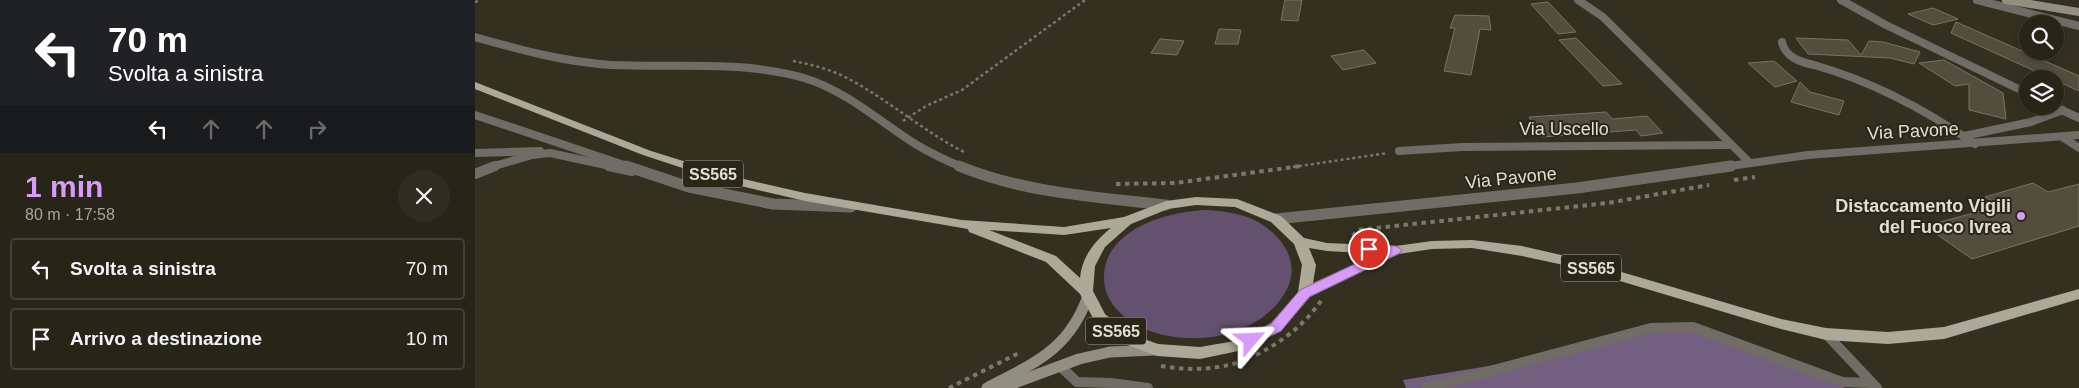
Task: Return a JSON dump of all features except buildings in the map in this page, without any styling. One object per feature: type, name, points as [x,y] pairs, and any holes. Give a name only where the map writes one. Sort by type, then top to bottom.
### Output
[{"type":"main road","points":[[2005,0],[2079,12]]},
{"type":"main road","name":"SS565","points":[[475,85],[647,152],[732,180],[856,208],[962,224],[1064,231],[1125,221],[1166,205],[1196,201],[1237,203],[1276,219],[1300,242],[1309,265],[1305,293]]},
{"type":"main road","name":"SS565","points":[[1087,293],[1088,266],[1100,244],[1125,221]]},
{"type":"main road","name":"SS565","points":[[962,224],[1051,259],[1087,293],[1100,318],[1125,338],[1157,350],[1200,353],[1238,346],[1277,327],[1305,293],[1396,250]]},
{"type":"main road","name":"SS565","points":[[1300,242],[1327,247],[1396,250],[1432,245],[1472,244],[1522,251],[1574,263],[1781,324],[1827,334],[1889,338],[1944,333],[2079,294]]},
{"type":"main road","points":[[987,388],[1035,362],[1062,340],[1079,320],[1087,293]]},
{"type":"main road","points":[[1001,388],[1060,366],[1110,352],[1157,350]]},
{"type":"street","points":[[1578,0],[1603,17],[1749,162]]},
{"type":"street","points":[[1841,0],[1886,25],[2019,89]]},
{"type":"street","points":[[1977,0],[2079,26]]},
{"type":"street","points":[[475,37],[557,59],[586,63],[770,70],[805,78],[834,89],[934,154],[988,177],[1064,194],[1166,205]]},
{"type":"street","points":[[1782,42],[1786,52],[1792,57],[1806,64],[1840,73],[1883,91],[1937,119],[1975,144]]},
{"type":"street","points":[[2064,110],[2079,118]]},
{"type":"street","points":[[475,115],[689,187],[773,204],[856,208]]},
{"type":"street","points":[[1964,136],[2031,122],[2045,115]]},
{"type":"street","name":"Via Pavone","points":[[1276,219],[1577,188],[1655,178],[1749,162],[1890,148],[1975,144],[2079,135]]},
{"type":"street","points":[[2062,137],[2079,148]]},
{"type":"street","name":"Via Uscello","points":[[1399,151],[1463,147],[1731,145]]},
{"type":"lane","points":[[475,153],[534,150],[648,173]]},
{"type":"lane","points":[[475,174],[524,158],[550,153]]},
{"type":"lane","points":[[1426,388],[1651,328],[1693,327],[1842,382],[1874,385]]},
{"type":"lane","points":[[1827,334],[1874,385]]},
{"type":"lane","points":[[1060,366],[1077,382],[1111,383],[1148,388]]},
{"type":"path","points":[[475,2],[480,0]]},
{"type":"path","points":[[891,127],[926,106],[962,90],[1085,0]]},
{"type":"path","points":[[909,117],[923,130],[965,152]]},
{"type":"path","points":[[1113,184],[1175,183],[1213,179],[1399,151]]},
{"type":"shaded area","points":[[1207,210],[1241,215],[1252,219],[1262,224],[1279,239],[1290,258],[1292,269],[1291,280],[1286,291],[1274,308],[1258,320],[1239,330],[1219,336],[1176,337],[1156,333],[1130,321],[1114,306],[1105,286],[1104,278],[1107,261],[1114,247],[1126,235],[1157,219],[1175,214]]},
{"type":"shaded area","points":[[1694,330],[1845,388],[1406,388],[1403,380],[1489,366],[1650,333]]},
{"type":"place","name":"Distaccamento Vigili del Fuoco Ivrea","points":[[2021,216]]},
{"type":"route","points":[[1251,340],[1277,327],[1305,293],[1396,250],[1369,249]]}]
